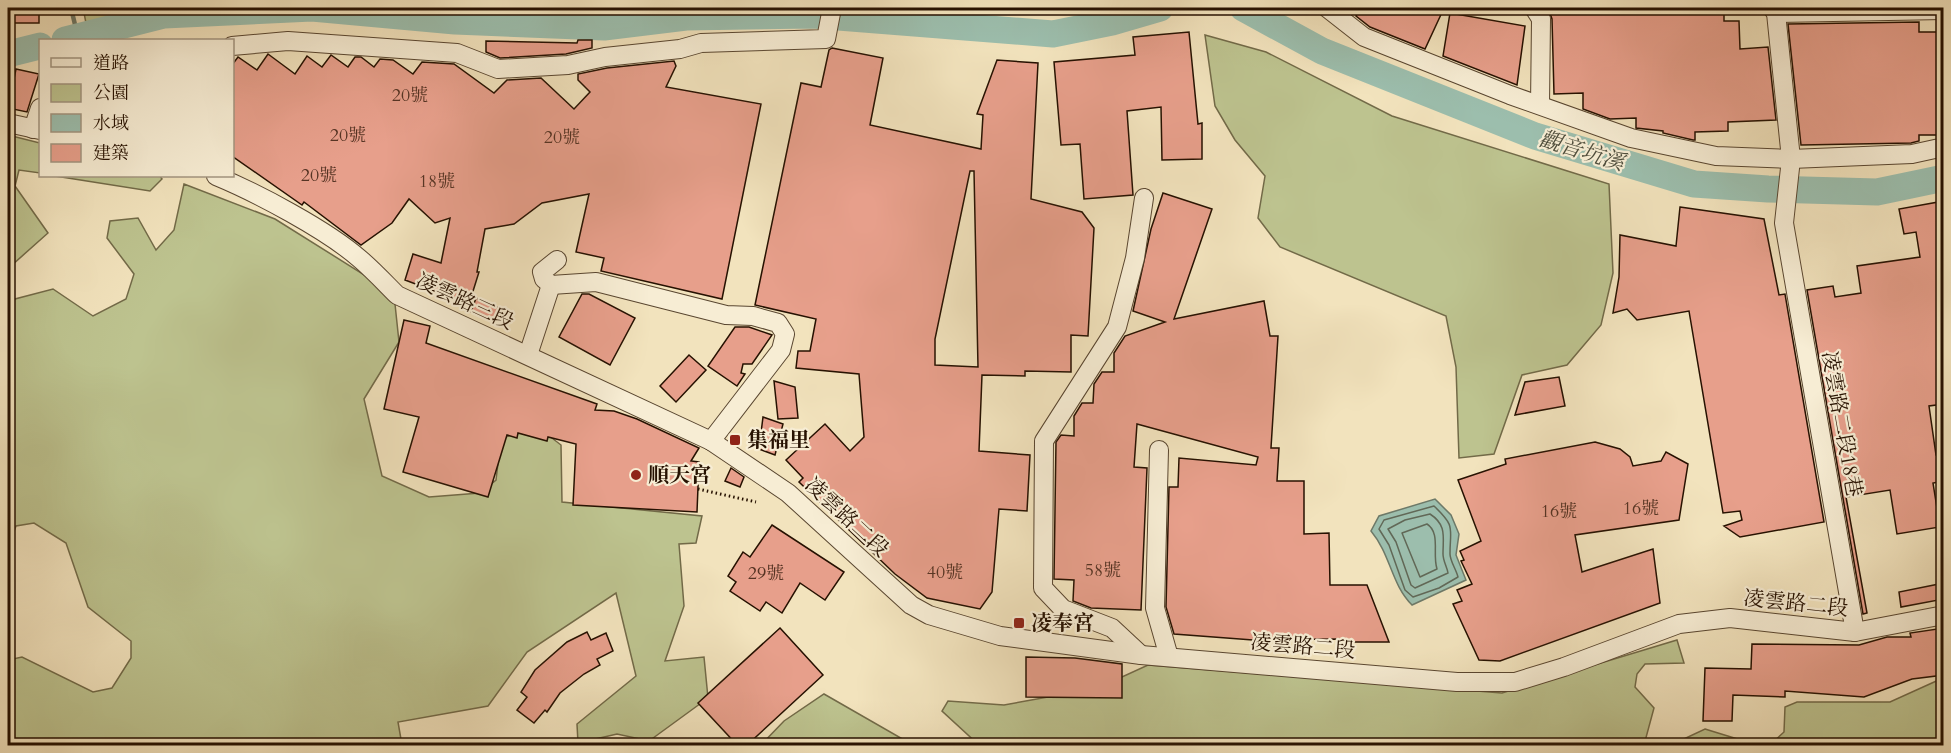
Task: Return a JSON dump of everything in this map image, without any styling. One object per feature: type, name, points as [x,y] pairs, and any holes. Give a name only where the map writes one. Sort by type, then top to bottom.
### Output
[{"type":"street","points":[[234,46],[288,41],[457,53],[498,69],[568,65],[605,57],[680,49],[701,43],[826,39],[832,8]]},
{"type":"street","points":[[1327,8],[1364,37],[1631,138],[1705,154],[1791,159],[1912,154],[1944,147]]},
{"type":"street","points":[[1534,8],[1541,19],[1540,105]]},
{"type":"street","points":[[1791,159],[1774,10],[1944,10]]},
{"type":"street","points":[[8,123],[37,130]]},
{"type":"street","name":"凌雲路二段18巷","points":[[1791,159],[1784,223],[1855,632]]},
{"type":"street","name":"凌雲路三段","points":[[218,177],[278,206],[328,237],[359,258],[397,295],[711,441]]},
{"type":"street","points":[[1141,655],[1112,628],[1063,609],[1043,588],[1044,441],[1117,327],[1135,258],[1144,198]]},
{"type":"street","points":[[558,260],[542,272],[544,279],[551,285],[596,282],[726,315],[753,316],[778,323],[783,328],[785,334],[781,350],[711,441]]},
{"type":"street","points":[[528,355],[551,285]]},
{"type":"street","name":"凌雲路二段","points":[[711,441],[788,493],[911,605],[929,615],[1000,636],[1141,655],[1456,682],[1515,682],[1564,667],[1679,624],[1730,618],[1855,632],[1944,615]]},
{"type":"street","points":[[1159,450],[1155,608],[1169,657]]},
{"type":"path","points":[[698,489],[756,502]]},
{"type":"green space","points":[[83,8],[158,8],[86,23]]},
{"type":"green space","points":[[1205,35],[1266,52],[1392,116],[1609,184],[1613,273],[1601,325],[1567,365],[1522,375],[1494,454],[1459,458],[1456,367],[1446,316],[1280,247],[1258,218],[1265,176],[1235,140],[1215,106]]},
{"type":"green space","points":[[8,135],[39,143],[39,173],[19,170],[15,186],[48,233],[12,265],[8,263]]},
{"type":"green space","points":[[61,177],[161,177],[162,179],[150,191]]},
{"type":"green space","points":[[184,184],[275,219],[374,281],[395,304],[399,342],[364,399],[382,476],[429,497],[480,493],[496,480],[501,438],[539,428],[561,445],[562,502],[702,516],[696,543],[679,544],[684,606],[665,661],[704,657],[708,698],[649,741],[617,734],[578,743],[577,724],[636,676],[616,593],[527,652],[488,706],[398,722],[402,745],[8,745],[8,660],[22,657],[93,692],[112,688],[131,658],[131,641],[88,607],[66,543],[34,523],[16,526],[8,548],[8,309],[15,299],[53,289],[93,316],[126,299],[134,274],[107,238],[110,221],[138,218],[156,250],[174,230]]},
{"type":"green space","points":[[1677,640],[1684,663],[1645,664],[1637,674],[1635,687],[1654,708],[1644,745],[980,746],[942,711],[948,701],[1004,705],[1098,688],[1148,665],[1502,693]]},
{"type":"green space","points":[[1943,678],[1943,745],[1770,745],[1784,732],[1785,707],[1797,702],[1890,702]]},
{"type":"green space","points":[[824,694],[913,745],[761,745],[784,721]]},
{"type":"green space","points":[[1705,729],[1757,745],[1671,745]]},
{"type":"water","points":[[1435,499],[1451,515],[1459,534],[1456,555],[1466,580],[1412,605],[1400,588],[1378,540],[1371,531],[1379,516]]},
{"type":"building","points":[[8,8],[39,8],[39,23],[8,23]]},
{"type":"building","points":[[1359,8],[1444,8],[1425,49],[1370,27],[1356,16]]},
{"type":"building","points":[[1548,8],[1724,8],[1724,21],[1739,21],[1740,49],[1768,47],[1776,120],[1728,122],[1728,131],[1695,132],[1695,140],[1693,140],[1663,133],[1663,131],[1636,128],[1636,118],[1610,119],[1583,109],[1583,93],[1554,94],[1552,19]]},
{"type":"building","points":[[1450,13],[1525,26],[1517,85],[1443,56]]},
{"type":"building","points":[[1919,22],[1919,32],[1944,32],[1944,135],[1919,135],[1919,141],[1911,143],[1801,145],[1788,24]]},
{"type":"building","points":[[1189,32],[1198,124],[1202,123],[1202,159],[1162,160],[1161,107],[1127,111],[1133,195],[1084,199],[1080,144],[1061,145],[1054,62],[1135,55],[1133,37]]},
{"type":"building","points":[[578,40],[592,40],[592,48],[566,54],[500,58],[486,52],[486,41],[577,43]]},
{"type":"building","points":[[832,48],[883,58],[870,125],[981,149],[983,115],[977,114],[997,60],[1038,63],[1031,199],[1082,212],[1094,228],[1088,336],[1071,335],[1071,372],[1025,371],[1025,376],[982,375],[979,451],[1030,455],[1027,511],[999,509],[992,592],[980,609],[927,598],[895,574],[799,482],[803,478],[786,460],[825,424],[850,451],[864,437],[859,374],[796,368],[798,351],[810,351],[816,319],[755,305],[801,83],[821,87],[829,50]],"holes":[[[970,171],[974,171],[978,367],[935,365],[935,339]]]},
{"type":"building","points":[[268,54],[295,74],[307,56],[322,67],[331,55],[348,67],[355,57],[361,57],[374,67],[380,59],[393,60],[413,74],[422,62],[454,64],[494,93],[507,80],[541,78],[574,109],[590,92],[578,80],[578,74],[607,68],[674,61],[676,66],[666,87],[761,104],[722,299],[601,271],[604,258],[576,252],[589,194],[542,203],[514,224],[485,229],[477,272],[479,272],[469,304],[405,280],[413,254],[441,263],[450,218],[435,223],[409,199],[392,223],[361,245],[304,202],[302,205],[234,157],[234,62],[238,57],[257,70]]},
{"type":"building","points":[[16,69],[39,74],[27,112],[8,108]]},
{"type":"building","points":[[1163,193],[1212,209],[1174,319],[1264,301],[1270,336],[1278,336],[1271,448],[1279,448],[1277,481],[1304,481],[1304,534],[1329,533],[1330,585],[1367,585],[1389,642],[1340,642],[1340,639],[1253,640],[1174,634],[1166,607],[1169,487],[1178,487],[1179,458],[1256,465],[1258,457],[1137,424],[1134,467],[1147,468],[1141,610],[1091,608],[1073,601],[1074,580],[1054,579],[1056,442],[1061,435],[1074,436],[1074,416],[1082,403],[1093,403],[1094,384],[1102,372],[1114,372],[1114,353],[1125,336],[1165,322],[1133,311],[1151,229]]},
{"type":"building","points":[[1944,201],[1944,404],[1929,406],[1936,455],[1944,454],[1944,481],[1933,483],[1940,527],[1897,534],[1890,490],[1846,497],[1867,613],[1863,614],[1807,290],[1833,286],[1835,297],[1861,293],[1857,266],[1920,257],[1916,232],[1904,234],[1899,209]]},
{"type":"building","points":[[1680,207],[1764,219],[1779,295],[1785,294],[1824,522],[1740,537],[1724,526],[1742,520],[1740,511],[1723,513],[1689,311],[1637,320],[1627,309],[1613,313],[1619,277],[1620,235],[1676,246]]},
{"type":"building","points":[[582,294],[589,294],[635,318],[610,365],[559,337]]},
{"type":"building","points":[[476,298],[501,309],[495,322],[471,312]]},
{"type":"building","points":[[404,320],[430,326],[426,343],[597,404],[595,410],[614,411],[637,419],[699,448],[691,461],[699,462],[697,512],[573,505],[576,444],[548,437],[547,441],[518,433],[517,438],[507,435],[488,497],[403,472],[419,417],[384,409]]},
{"type":"building","points":[[735,327],[749,327],[772,335],[752,364],[743,364],[741,373],[745,374],[737,386],[708,366]]},
{"type":"building","points":[[689,355],[706,370],[676,402],[660,386]]},
{"type":"building","points":[[1559,377],[1565,406],[1515,415],[1525,382]]},
{"type":"building","points":[[774,381],[795,387],[798,418],[778,419]]},
{"type":"building","points":[[763,417],[783,424],[775,455],[759,449]]},
{"type":"building","points":[[1595,442],[1620,449],[1630,457],[1633,466],[1661,461],[1666,452],[1688,464],[1679,520],[1575,535],[1582,572],[1653,549],[1660,603],[1500,661],[1479,660],[1453,604],[1462,601],[1457,590],[1472,584],[1461,561],[1464,560],[1460,551],[1481,541],[1458,480],[1506,464],[1505,459]]},
{"type":"building","points":[[731,468],[744,477],[740,487],[725,481]]},
{"type":"building","points":[[772,525],[844,572],[825,600],[800,583],[782,613],[766,602],[760,611],[730,591],[736,582],[728,576],[743,552],[750,557]]},
{"type":"building","points":[[1944,583],[1944,599],[1901,607],[1899,592]]},
{"type":"building","points":[[780,628],[823,675],[746,746],[738,746],[698,703]]},
{"type":"building","points":[[1944,628],[1944,675],[1912,679],[1864,697],[1785,691],[1785,697],[1733,695],[1732,721],[1703,721],[1705,668],[1751,669],[1752,644],[1859,645],[1887,637],[1911,637],[1910,633]]},
{"type":"building","points":[[587,632],[591,640],[606,633],[613,651],[597,659],[600,665],[584,674],[560,693],[547,712],[545,710],[534,723],[517,710],[527,697],[521,692],[535,670],[567,642]]},
{"type":"building","points":[[1026,657],[1075,658],[1122,664],[1122,698],[1026,697]]},
{"type":"waterway","points":[[71,8],[78,37]]},
{"type":"waterway","name":"觀音坑溪","points":[[69,39],[164,15],[312,8],[455,21],[604,27],[686,17],[813,15],[1053,34],[1112,22],[1160,8]]},
{"type":"waterway","name":"觀音坑溪","points":[[1243,8],[1322,51],[1535,136],[1694,184],[1877,192],[1944,178]]},
{"type":"waterway","name":"觀音坑溪","points":[[8,54],[39,46]]},
{"type":"place","name":"集福里","points":[[735,440]]},
{"type":"place","name":"順天宮","points":[[636,475]]},
{"type":"place","name":"凌奉宮","points":[[1019,623]]}]
